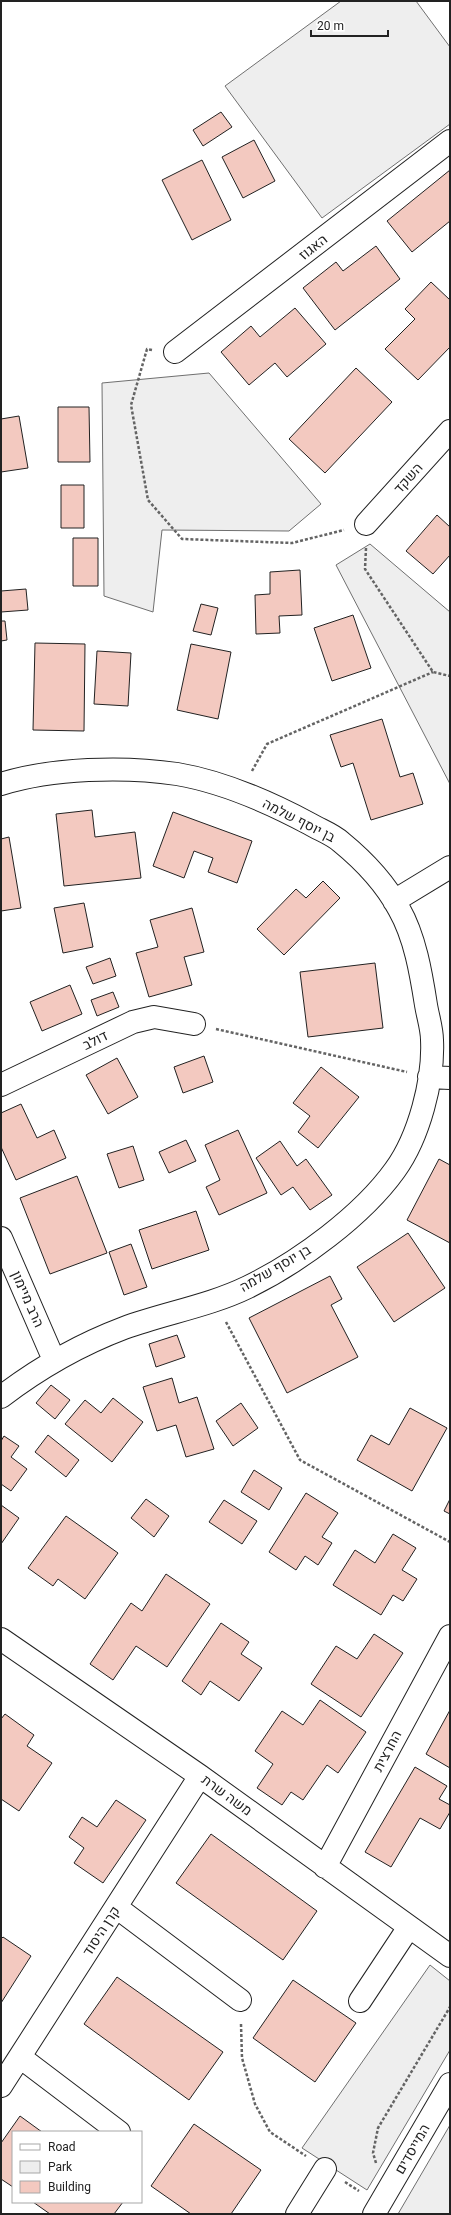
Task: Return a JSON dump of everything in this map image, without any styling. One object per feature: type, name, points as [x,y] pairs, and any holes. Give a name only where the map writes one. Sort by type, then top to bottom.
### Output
[{"type":"street","name":"האגוז","points":[[175,352],[450,141]]},
{"type":"street","name":"השקד","points":[[366,524],[450,431]]},
{"type":"street","name":"בן יוסף שלמה","points":[[1,784],[22,778],[68,772],[117,770],[177,774],[222,785],[285,810],[338,840],[372,871],[399,909],[416,952],[432,1041],[426,1097],[414,1137],[396,1169],[368,1203],[330,1234],[289,1263],[247,1288],[125,1327],[83,1345],[37,1370],[1,1397]]},
{"type":"street","points":[[394,901],[450,867]]},
{"type":"street","name":"דולב","points":[[1,1085],[133,1022],[154,1017],[194,1024]]},
{"type":"street","points":[[429,1077],[450,1078]]},
{"type":"street","name":"הרב מיימון","points":[[1,1238],[54,1360]]},
{"type":"street","name":"החרצית","points":[[325,1866],[450,1636]]},
{"type":"street","name":"משה שרת","points":[[1,1639],[200,1776],[450,1956]]},
{"type":"street","name":"קרן היסוד","points":[[1,2086],[200,1776]]},
{"type":"street","points":[[116,1907],[240,2000]]},
{"type":"street","points":[[360,2001],[409,1927]]},
{"type":"street","points":[[20,2057],[119,2131]]},
{"type":"street","name":"המייסדים","points":[[377,2210],[450,2084]]},
{"type":"street","points":[[297,2214],[325,2169]]},
{"type":"path","points":[[175,352],[147,349],[131,405],[148,500],[182,539],[292,543],[366,524],[365,568],[433,672]]},
{"type":"path","points":[[240,792],[267,744],[433,672],[450,676]]},
{"type":"path","points":[[194,1024],[429,1077]]},
{"type":"path","points":[[213,1299],[300,1460],[450,1542]]},
{"type":"path","points":[[240,2000],[242,2058],[255,2104],[270,2132],[325,2169],[377,2210]]},
{"type":"path","points":[[393,2181],[379,2172],[373,2153],[378,2128],[450,2007]]},
{"type":"green space","points":[[341,1],[416,1],[450,47],[450,124],[322,218],[225,86]]},
{"type":"green space","points":[[209,373],[321,504],[289,531],[162,530],[153,612],[104,596],[102,383]]},
{"type":"green space","points":[[370,544],[450,612],[450,784],[336,565]]},
{"type":"green space","points":[[430,1965],[450,1981],[450,2050],[367,2190],[302,2148]]},
{"type":"green space","points":[[450,2125],[450,2214],[398,2214]]},
{"type":"building","points":[[221,112],[232,127],[203,146],[193,130]]},
{"type":"building","points":[[254,140],[275,181],[243,198],[222,157]]},
{"type":"building","points":[[202,160],[231,220],[192,240],[162,180]]},
{"type":"building","points":[[450,170],[450,221],[412,252],[387,221]]},
{"type":"building","points":[[376,246],[400,279],[335,330],[303,288],[336,262],[343,271]]},
{"type":"building","points":[[431,282],[450,300],[450,347],[418,380],[385,349],[415,319],[405,309]]},
{"type":"building","points":[[295,308],[326,344],[287,377],[275,363],[249,385],[221,352],[251,326],[260,337]]},
{"type":"building","points":[[356,368],[392,402],[325,473],[289,439]]},
{"type":"building","points":[[58,407],[89,407],[90,462],[58,462]]},
{"type":"building","points":[[19,416],[28,468],[1,472],[1,419]]},
{"type":"building","points":[[61,485],[84,485],[84,528],[61,528]]},
{"type":"building","points":[[437,515],[450,527],[450,555],[433,574],[406,551]]},
{"type":"building","points":[[73,538],[98,538],[98,586],[73,586]]},
{"type":"building","points":[[300,570],[302,615],[279,616],[280,633],[256,634],[255,595],[270,594],[270,572]]},
{"type":"building","points":[[26,589],[28,610],[1,612],[1,591]]},
{"type":"building","points":[[201,604],[218,608],[211,635],[193,631]]},
{"type":"building","points":[[353,615],[371,668],[332,681],[314,628]]},
{"type":"building","points":[[1,621],[5,621],[7,640],[1,641]]},
{"type":"building","points":[[35,643],[85,644],[84,731],[33,730]]},
{"type":"building","points":[[191,644],[231,652],[218,719],[177,710]]},
{"type":"building","points":[[97,651],[131,653],[128,706],[94,704]]},
{"type":"building","points":[[382,719],[400,777],[413,773],[423,804],[371,820],[353,763],[341,767],[330,735]]},
{"type":"building","points":[[92,810],[95,837],[135,832],[141,878],[64,886],[56,814]]},
{"type":"building","points":[[173,812],[252,841],[237,883],[208,872],[213,858],[194,851],[184,878],[153,866]]},
{"type":"building","points":[[9,837],[21,908],[1,911],[1,839]]},
{"type":"building","points":[[323,881],[340,898],[284,955],[257,929],[296,889],[306,898]]},
{"type":"building","points":[[84,903],[93,947],[63,953],[54,908]]},
{"type":"building","points":[[192,908],[204,952],[184,957],[192,985],[149,997],[136,953],[158,947],[150,920]]},
{"type":"building","points":[[110,958],[116,976],[93,984],[86,967]]},
{"type":"building","points":[[375,963],[383,1028],[308,1037],[300,972]]},
{"type":"building","points":[[70,985],[82,1014],[42,1031],[30,1002]]},
{"type":"building","points":[[113,992],[119,1007],[97,1016],[91,1000]]},
{"type":"building","points":[[204,1056],[213,1082],[183,1093],[174,1067]]},
{"type":"building","points":[[117,1058],[138,1097],[108,1114],[86,1075]]},
{"type":"building","points":[[321,1067],[359,1097],[318,1148],[298,1132],[310,1116],[293,1103]]},
{"type":"building","points":[[21,1104],[37,1138],[54,1130],[66,1158],[16,1180],[1,1147],[1,1113]]},
{"type":"building","points":[[238,1130],[267,1193],[219,1215],[206,1187],[220,1180],[205,1145]]},
{"type":"building","points":[[186,1140],[196,1161],[169,1173],[159,1152]]},
{"type":"building","points":[[280,1141],[297,1166],[306,1159],[332,1195],[310,1210],[293,1187],[281,1195],[256,1158]]},
{"type":"building","points":[[133,1146],[144,1180],[119,1188],[107,1154]]},
{"type":"building","points":[[439,1159],[450,1165],[450,1243],[407,1220]]},
{"type":"building","points":[[77,1176],[107,1253],[50,1274],[20,1198]]},
{"type":"building","points":[[196,1211],[209,1250],[152,1269],[139,1230]]},
{"type":"building","points":[[408,1233],[445,1288],[394,1322],[357,1267]]},
{"type":"building","points":[[131,1244],[147,1287],[124,1295],[109,1252]]},
{"type":"building","points":[[330,1276],[342,1299],[331,1305],[358,1357],[287,1393],[249,1318]]},
{"type":"building","points":[[177,1335],[185,1357],[156,1367],[149,1344]]},
{"type":"building","points":[[172,1378],[179,1403],[197,1397],[214,1449],[186,1457],[176,1425],[157,1431],[143,1387]]},
{"type":"building","points":[[51,1385],[70,1400],[55,1419],[36,1403]]},
{"type":"building","points":[[113,1398],[143,1422],[112,1462],[65,1424],[85,1400],[101,1413]]},
{"type":"building","points":[[241,1403],[258,1428],[233,1446],[216,1421]]},
{"type":"building","points":[[410,1408],[447,1428],[412,1491],[357,1460],[371,1435],[389,1445]]},
{"type":"building","points":[[48,1435],[79,1460],[66,1477],[35,1452]]},
{"type":"building","points":[[4,1436],[19,1446],[11,1457],[27,1469],[11,1491],[1,1484],[1,1441]]},
{"type":"building","points":[[254,1470],[282,1488],[269,1510],[241,1492]]},
{"type":"building","points":[[306,1493],[338,1513],[322,1537],[332,1543],[318,1565],[305,1556],[296,1570],[269,1552]]},
{"type":"building","points":[[146,1499],[169,1516],[154,1537],[131,1518]]},
{"type":"building","points":[[450,1499],[450,1514],[444,1511]]},
{"type":"building","points":[[224,1500],[257,1521],[242,1544],[209,1522]]},
{"type":"building","points":[[1,1505],[19,1518],[1,1544]]},
{"type":"building","points":[[66,1516],[118,1553],[85,1599],[58,1579],[53,1586],[28,1568]]},
{"type":"building","points":[[393,1534],[416,1548],[402,1570],[417,1579],[403,1601],[393,1595],[381,1615],[333,1585],[355,1550],[375,1563]]},
{"type":"building","points":[[166,1574],[210,1604],[167,1667],[136,1646],[113,1680],[90,1664],[131,1603],[142,1611]]},
{"type":"building","points":[[221,1623],[249,1642],[241,1654],[262,1668],[239,1701],[210,1681],[201,1695],[182,1681]]},
{"type":"building","points":[[374,1634],[403,1653],[361,1717],[311,1684],[336,1646],[357,1659]]},
{"type":"building","points":[[320,1700],[366,1732],[338,1773],[327,1765],[303,1800],[291,1792],[282,1805],[257,1788],[273,1764],[255,1751],[282,1711],[303,1725]]},
{"type":"building","points":[[450,1710],[450,1768],[426,1754]]},
{"type":"building","points":[[5,1714],[34,1735],[27,1746],[52,1763],[19,1811],[1,1799],[1,1719]]},
{"type":"building","points":[[415,1767],[447,1786],[439,1799],[450,1805],[450,1812],[440,1829],[420,1818],[391,1867],[365,1852]]},
{"type":"building","points":[[116,1800],[146,1820],[103,1883],[74,1863],[84,1848],[69,1837],[82,1817],[97,1827]]},
{"type":"building","points":[[211,1834],[317,1911],[283,1960],[176,1883]]},
{"type":"building","points":[[3,1937],[31,1956],[1,2003],[1,1939]]},
{"type":"building","points":[[117,1977],[223,2052],[189,2100],[84,2024]]},
{"type":"building","points":[[293,1980],[356,2023],[315,2082],[253,2038]]},
{"type":"building","points":[[20,2116],[41,2131],[12,2131],[12,2186],[1,2179],[1,2143]]},
{"type":"building","points":[[194,2124],[261,2170],[231,2214],[191,2214],[151,2186]]},
{"type":"building","points":[[34,2203],[122,2203],[114,2214],[50,2214]]}]
